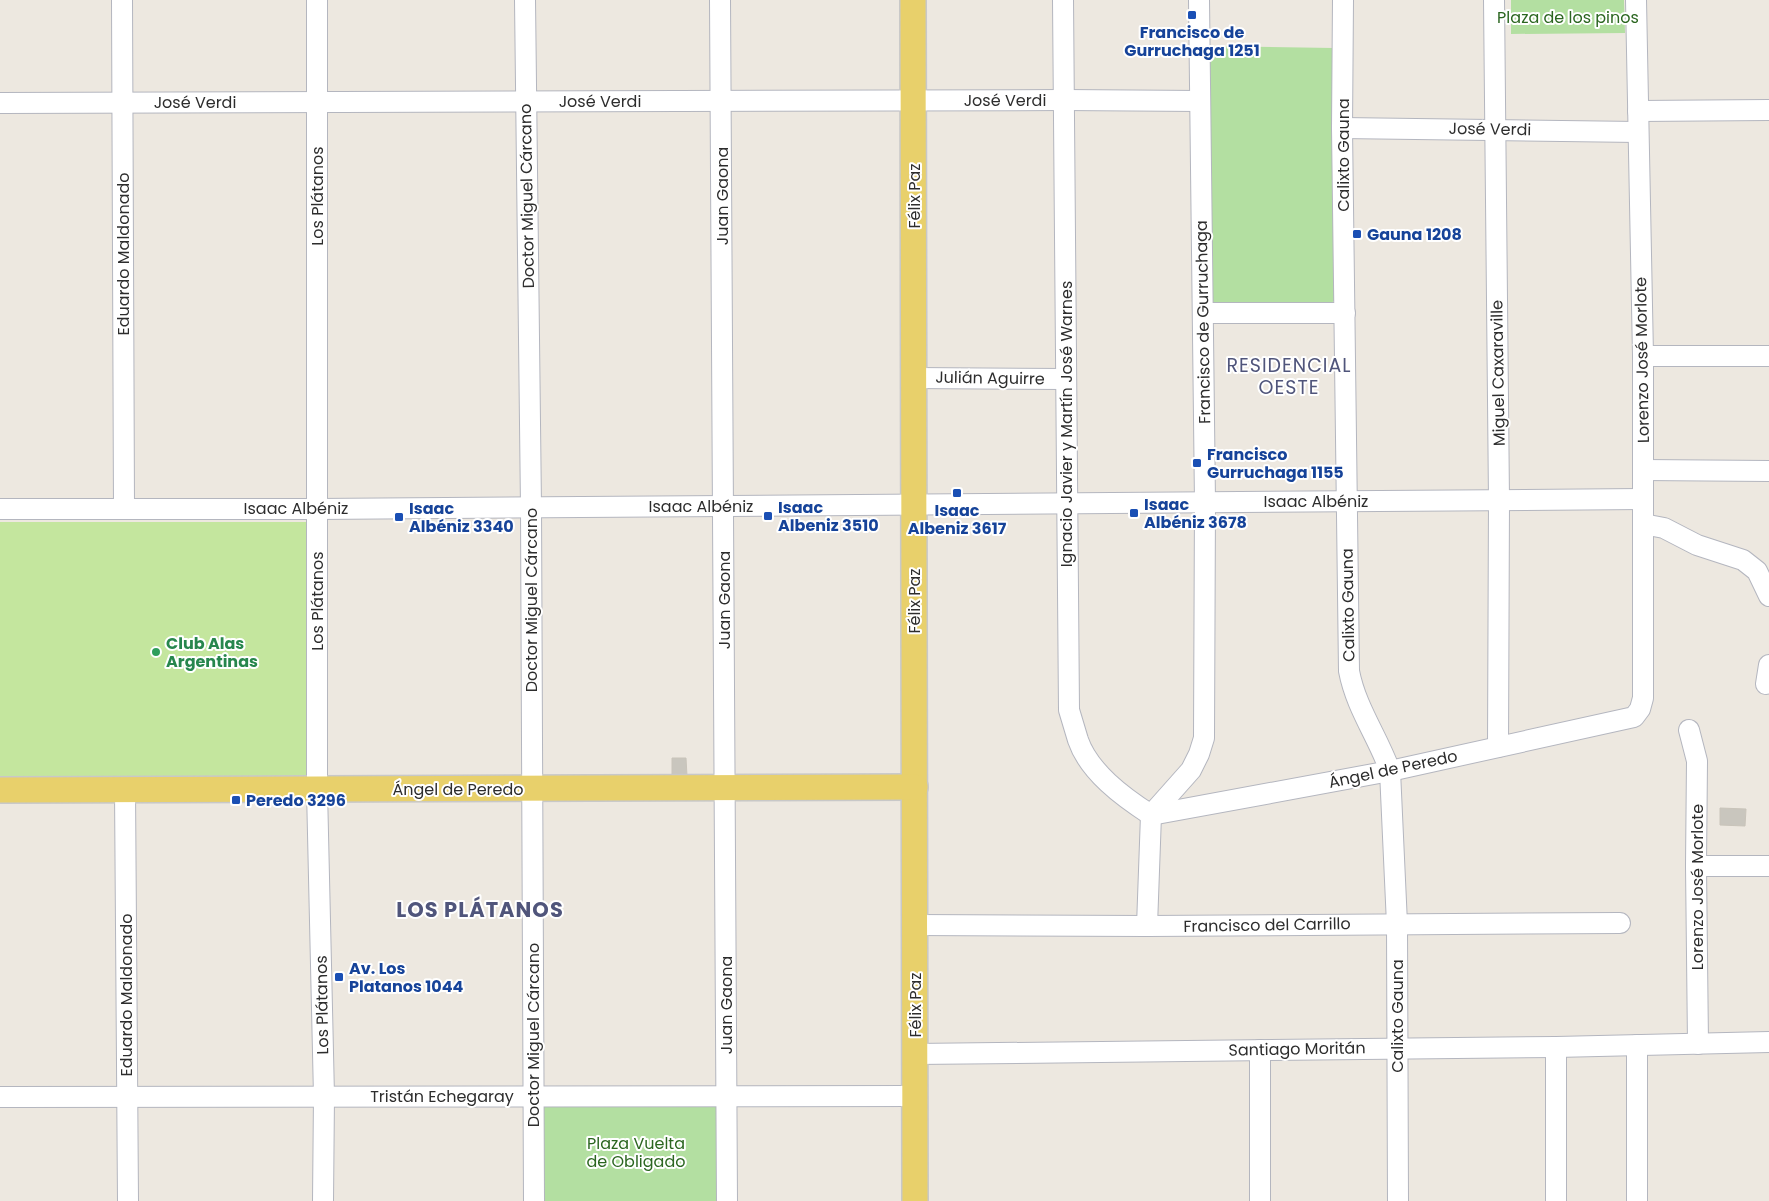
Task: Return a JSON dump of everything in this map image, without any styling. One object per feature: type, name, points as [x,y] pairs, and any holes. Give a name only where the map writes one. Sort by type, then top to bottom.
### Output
[{"type":"main road","name":"Félix Paz","points":[[914,0],[915,1201]]},
{"type":"main road","name":"Ángel de Peredo","points":[[0,790],[915,787]]},
{"type":"street","name":"Eduardo Maldonado","points":[[122,0],[124,508]]},
{"type":"street","name":"Los Plátanos","points":[[317,0],[317,790],[324,1096],[324,1201]]},
{"type":"street","name":"Doctor Miguel Cárcano","points":[[525,0],[531,507],[534,1201]]},
{"type":"street","name":"Juan Gaona","points":[[720,0],[727,1201]]},
{"type":"street","name":"Ignacio Javier y Martín José Warnes","points":[[1063,0],[1069,710],[1079,741],[1091,763],[1110,785],[1151,815]]},
{"type":"street","name":"Francisco de Gurruchaga","points":[[1151,815],[1191,770],[1204,738],[1205,502],[1199,0]]},
{"type":"street","name":"Calixto Gauna","points":[[1343,0],[1342,128],[1349,671],[1356,700],[1385,757],[1390,771],[1397,924],[1398,1201]]},
{"type":"street","name":"Miguel Caxaraville","points":[[1494,0],[1499,500],[1498,747]]},
{"type":"street","name":"Lorenzo José Morlote","points":[[1634,717],[1640,709],[1643,698],[1642,356],[1636,0]]},
{"type":"street","name":"José Verdi","points":[[0,103],[1200,101]]},
{"type":"street","points":[[1638,111],[1769,110]]},
{"type":"street","name":"José Verdi","points":[[1342,128],[1638,132]]},
{"type":"street","points":[[1203,313],[1345,313]]},
{"type":"street","points":[[1642,356],[1769,356]]},
{"type":"street","name":"Julián Aguirre","points":[[914,378],[1066,379]]},
{"type":"street","points":[[1643,470],[1769,471]]},
{"type":"street","name":"Isaac Albéniz","points":[[0,509],[317,509],[1642,499]]},
{"type":"street","points":[[1643,524],[1664,528],[1697,545],[1743,560],[1756,571],[1769,596]]},
{"type":"street","name":"Ángel de Peredo","points":[[1151,815],[1390,771],[1634,717]]},
{"type":"street","name":"Lorenzo José Morlote","points":[[1689,730],[1697,761],[1698,1044]]},
{"type":"street","name":"Eduardo Maldonado","points":[[125,790],[128,1201]]},
{"type":"street","points":[[1147,926],[1151,815]]},
{"type":"street","points":[[1696,866],[1769,866]]},
{"type":"street","name":"Francisco del Carrillo","points":[[915,925],[1147,926],[1620,923]]},
{"type":"street","name":"Santiago Moritán","points":[[915,1054],[1636,1046],[1769,1042]]},
{"type":"street","points":[[1556,1046],[1556,1201]]},
{"type":"street","points":[[1636,1046],[1637,1201]]},
{"type":"street","points":[[1260,1050],[1260,1201]]},
{"type":"street","name":"Tristán Echegaray","points":[[0,1097],[915,1096]]},
{"type":"green space","name":"Plaza de los pinos","points":[[1511,0],[1624,0],[1625,33],[1511,34]]},
{"type":"green space","points":[[1206,46],[1334,48],[1337,296],[1332,303],[1323,307],[1217,306],[1212,302]]},
{"type":"green space","name":"Club Alas Argentinas","points":[[0,522],[313,522],[313,782],[0,782]]},
{"type":"green space","name":"Plaza Vuelta de Obligado","points":[[716,1102],[717,1201],[541,1201],[540,1104]]},
{"type":"building","points":[[672,758],[686,758],[687,776],[672,776]]},
{"type":"building","points":[[1720,808],[1746,809],[1745,826],[1720,825]]},
{"type":"place","name":"Francisco de Gurruchaga 1251","points":[[1192,15]]},
{"type":"place","name":"Gauna 1208","points":[[1357,234]]},
{"type":"place","name":"Francisco Gurruchaga 1155","points":[[1197,463]]},
{"type":"place","name":"Isaac Albeniz 3617","points":[[957,493]]},
{"type":"place","name":"Isaac Albéniz 3678","points":[[1134,513]]},
{"type":"place","name":"Isaac Albeniz 3510","points":[[768,516]]},
{"type":"place","name":"Isaac Albéniz 3340","points":[[399,517]]},
{"type":"place","name":"Club Alas Argentinas","points":[[156,652]]},
{"type":"place","name":"Peredo 3296","points":[[236,800]]},
{"type":"place","name":"Av. Los Platanos 1044","points":[[339,977]]},
{"type":"district","name":"RESIDENCIAL OESTE","points":[[1289,376]]},
{"type":"district","name":"LOS PLÁTANOS","points":[[480,909]]}]
